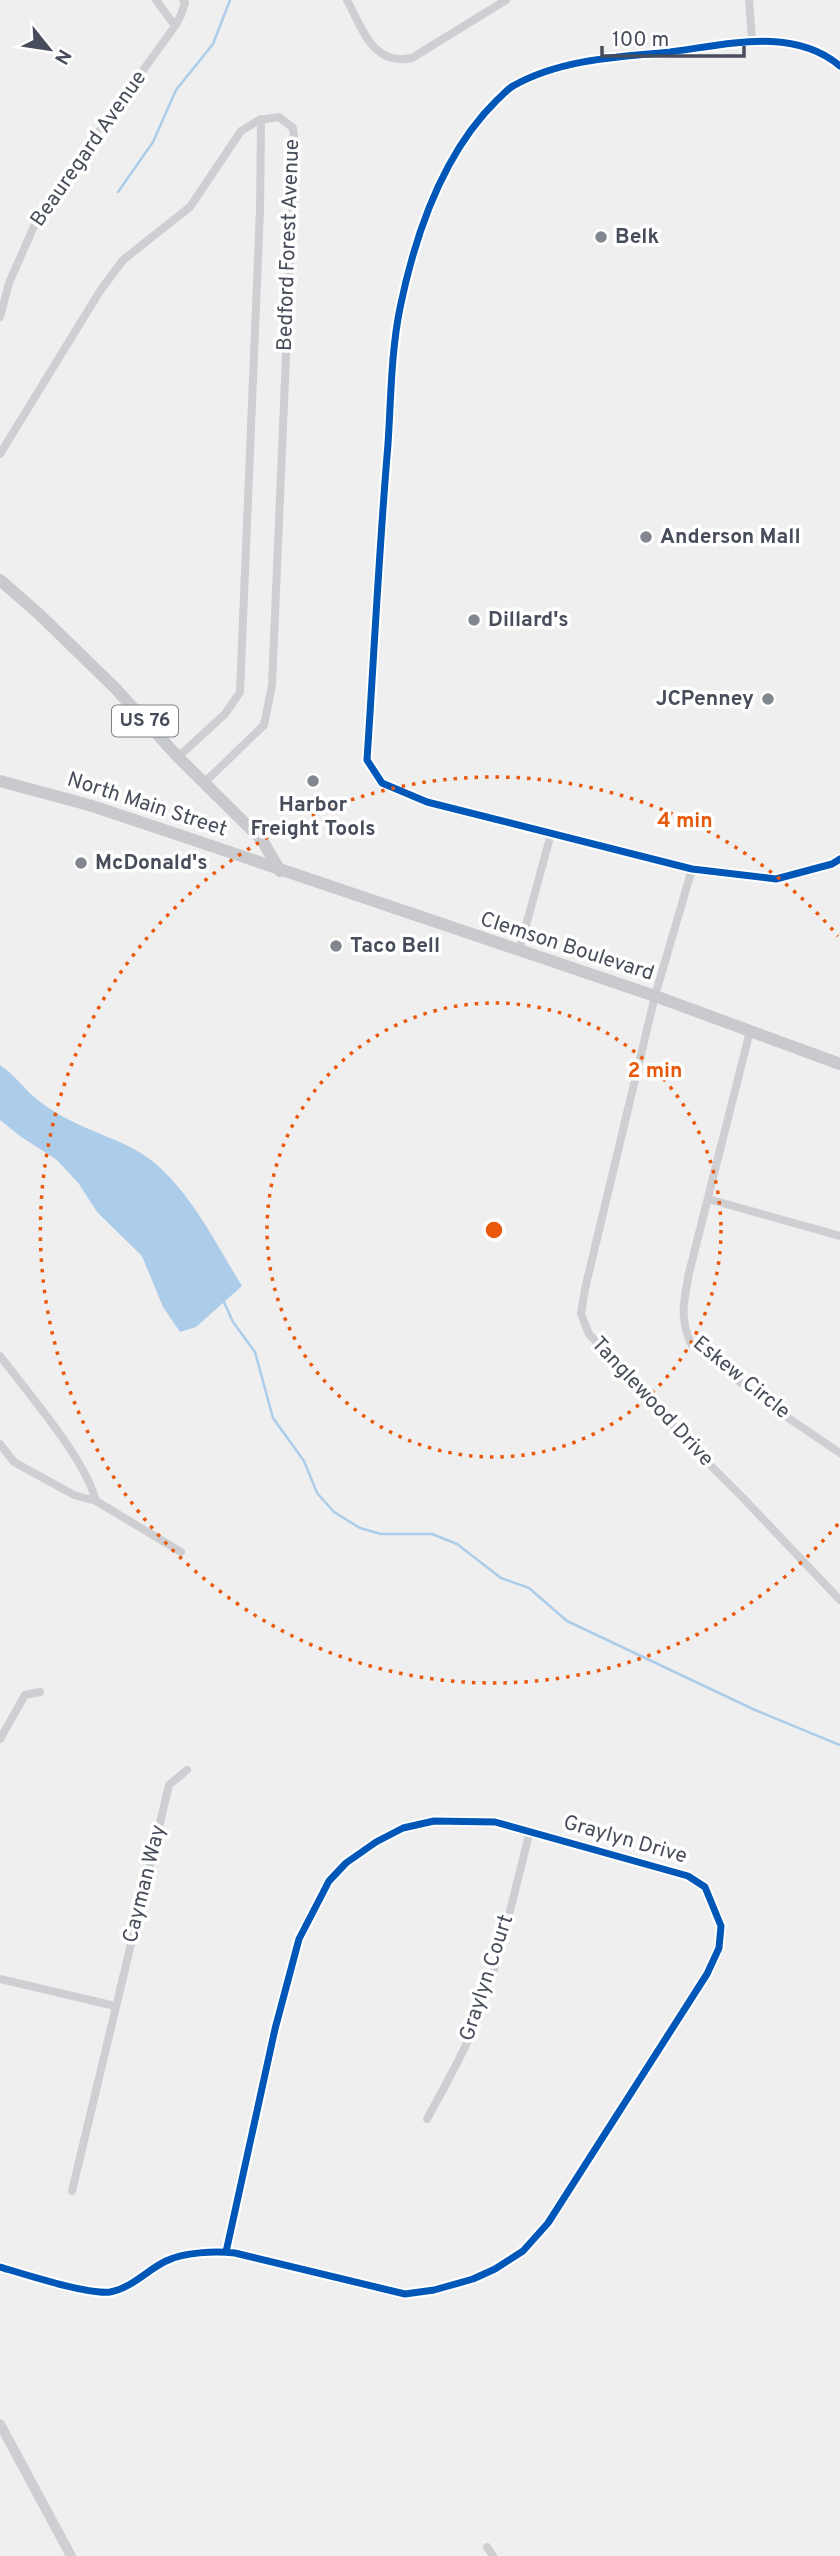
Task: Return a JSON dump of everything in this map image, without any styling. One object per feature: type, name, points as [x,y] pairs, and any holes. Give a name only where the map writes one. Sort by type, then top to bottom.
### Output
[{"type":"main road","name":"US 76","points":[[0,580],[105,679],[178,757],[262,840],[280,871]]},
{"type":"main road","name":"North Main Street","points":[[0,781],[89,805],[280,871]]},
{"type":"main road","name":"Clemson Boulevard","points":[[280,871],[655,996],[840,1064]]},
{"type":"street","points":[[156,0],[174,26]]},
{"type":"street","name":"Beauregard Avenue","points":[[0,317],[9,283],[35,224],[65,177],[174,26],[181,15],[185,3],[183,0]]},
{"type":"street","points":[[347,0],[365,37],[372,45],[389,57],[401,61],[412,58],[506,0]]},
{"type":"street","points":[[749,0],[752,40]]},
{"type":"street","points":[[840,66],[832,59],[797,45],[752,40],[565,67],[512,87],[485,112],[454,156],[433,199],[407,276],[399,311],[367,761],[382,783],[427,802],[692,869],[776,880],[832,864],[840,859]]},
{"type":"street","name":"Bedford Forest Avenue","points":[[178,757],[225,714],[240,692],[243,670],[261,119],[279,117],[293,128],[295,145],[272,685],[264,725],[204,783]]},
{"type":"street","points":[[0,454],[93,303],[123,260],[190,207],[242,131],[261,119]]},
{"type":"street","points":[[519,951],[551,834]]},
{"type":"street","name":"Tanglewood Drive","points":[[692,869],[655,996],[607,1193],[581,1314],[589,1334],[704,1459],[840,1600]]},
{"type":"street","name":"Eskew Circle","points":[[750,1031],[682,1308],[685,1330],[691,1344],[778,1411],[840,1453]]},
{"type":"street","points":[[708,1199],[840,1236]]},
{"type":"street","points":[[0,1356],[71,1452],[93,1489],[96,1501]]},
{"type":"street","points":[[0,1444],[14,1462],[74,1495],[96,1501],[181,1552]]},
{"type":"street","points":[[0,1739],[25,1695],[40,1692]]},
{"type":"street","name":"Cayman Way","points":[[72,2191],[169,1785],[187,1770]]},
{"type":"street","name":"Graylyn Drive","points":[[0,2267],[89,2291],[109,2292],[144,2277],[167,2260],[214,2251],[405,2294],[434,2290],[473,2279],[495,2269],[523,2251],[548,2223],[707,1974],[719,1948],[721,1926],[705,1887],[688,1876],[495,1822],[434,1821],[403,1828],[376,1842],[346,1863],[330,1881],[299,1939],[275,2029],[226,2252]]},
{"type":"street","name":"Graylyn Court","points":[[427,2119],[460,2059],[478,2016],[508,1918],[530,1831]]},
{"type":"street","points":[[0,1979],[115,2006]]},
{"type":"street","points":[[0,2424],[71,2556]]},
{"type":"street","points":[[487,2547],[493,2556]]},
{"type":"water","points":[[0,1065],[50,1109],[134,1149],[168,1175],[196,1210],[242,1286],[196,1327],[180,1332],[163,1307],[142,1256],[97,1212],[79,1184],[57,1160],[0,1120]]},
{"type":"waterway","points":[[118,192],[153,142],[176,90],[213,44],[230,0]]},
{"type":"waterway","points":[[224,1302],[233,1322],[255,1352],[273,1418],[304,1461],[317,1493],[334,1512],[360,1528],[381,1534],[432,1534],[457,1544],[501,1578],[529,1588],[567,1621],[755,1710],[840,1745]]},
{"type":"cycle path","points":[[840,66],[820,53],[799,45],[777,42],[730,43],[585,62],[548,71],[511,87],[478,121],[461,145],[434,196],[423,224],[406,280],[397,325],[367,760],[382,783],[427,802],[692,869],[776,879],[832,864],[840,859]]},
{"type":"cycle path","points":[[0,2267],[72,2287],[110,2292],[125,2287],[173,2258],[227,2252],[405,2294],[434,2290],[473,2279],[495,2269],[523,2251],[548,2223],[707,1974],[719,1948],[721,1926],[705,1887],[688,1876],[495,1822],[434,1821],[403,1828],[376,1842],[346,1863],[329,1881],[299,1939],[275,2029],[226,2252]]},
{"type":"place","name":"Belk","points":[[601,237]]},
{"type":"place","name":"Anderson Mall","points":[[646,537]]},
{"type":"place","name":"Dillard's","points":[[474,620]]},
{"type":"place","name":"JCPenney","points":[[768,699]]},
{"type":"place","name":"Harbor Freight Tools","points":[[313,781]]},
{"type":"place","name":"McDonald's","points":[[81,863]]},
{"type":"place","name":"Taco Bell","points":[[336,946]]}]
